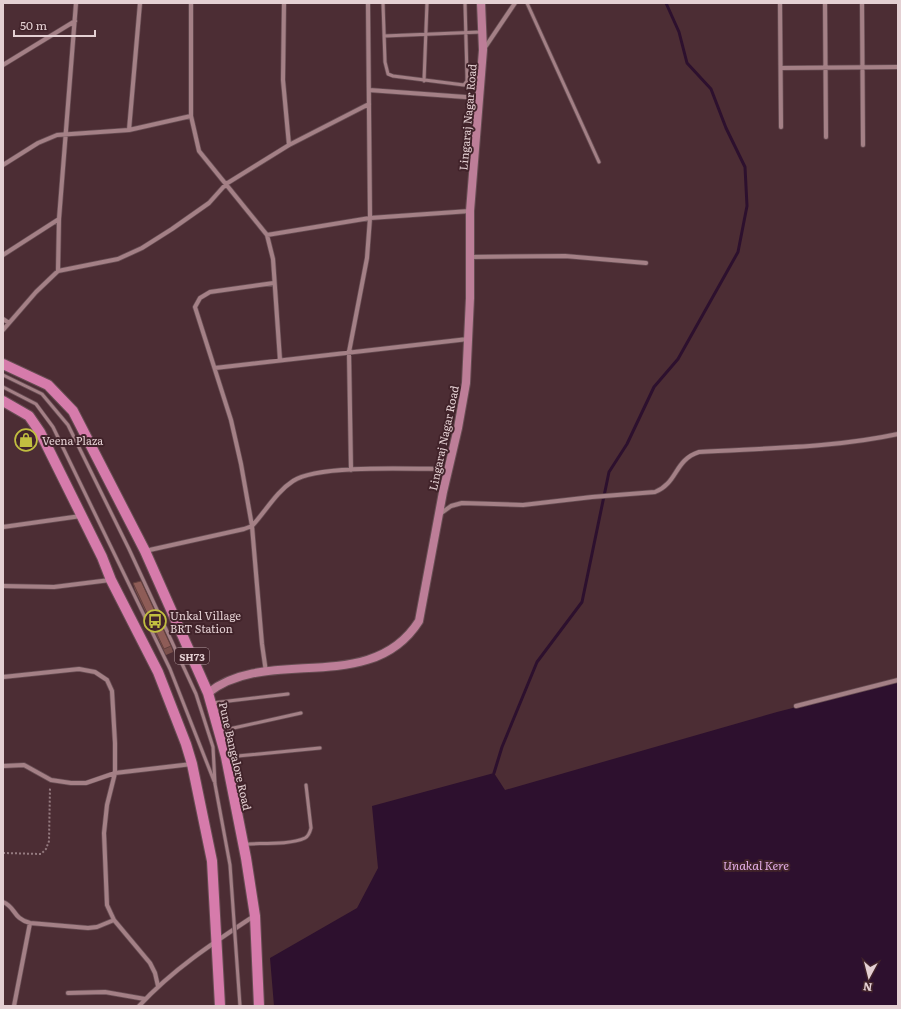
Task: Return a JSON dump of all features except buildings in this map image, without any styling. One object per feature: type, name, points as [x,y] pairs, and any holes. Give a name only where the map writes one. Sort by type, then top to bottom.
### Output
[{"type":"main road","name":"Pune Bangalore Road","points":[[3,364],[48,385],[73,411],[145,551],[210,698],[226,757],[255,916],[259,1006]]},
{"type":"main road","points":[[3,401],[29,416],[40,432],[80,516],[102,557],[111,580],[158,672],[192,764],[212,861],[220,1006]]},
{"type":"street","points":[[58,271],[59,219],[76,3]]},
{"type":"street","points":[[130,130],[140,3]]},
{"type":"street","points":[[192,3],[191,116],[199,151],[267,235],[273,259],[280,360]]},
{"type":"street","points":[[284,3],[283,80],[289,145]]},
{"type":"street","points":[[351,470],[349,352],[367,258],[370,218],[368,3]]},
{"type":"street","name":"Lingaraj Nagar Road","points":[[210,698],[220,683],[230,679],[266,672],[353,663],[378,657],[396,647],[410,634],[419,621],[464,395],[468,339],[470,212],[483,50],[481,3]]},
{"type":"street","points":[[483,50],[515,3]]},
{"type":"street","points":[[780,3],[781,127]]},
{"type":"street","points":[[825,3],[826,136]]},
{"type":"street","points":[[862,3],[863,145]]},
{"type":"street","points":[[3,65],[75,21]]},
{"type":"street","points":[[781,68],[898,67]]},
{"type":"street","points":[[369,90],[479,98]]},
{"type":"street","points":[[3,330],[50,277],[58,271],[118,259],[142,248],[209,203],[226,184],[289,145],[369,104]]},
{"type":"street","points":[[3,165],[38,142],[49,137],[65,134],[105,133],[130,130],[191,116]]},
{"type":"street","points":[[267,235],[370,218],[470,212]]},
{"type":"street","points":[[3,255],[59,219]]},
{"type":"street","points":[[470,257],[565,256],[646,263]]},
{"type":"street","points":[[266,672],[252,526],[231,420],[215,368],[195,313],[196,303],[210,292],[274,283]]},
{"type":"street","points":[[3,319],[9,323]]},
{"type":"street","points":[[215,368],[468,339]]},
{"type":"street","points":[[439,515],[451,506],[462,503],[523,505],[655,492],[665,488],[688,455],[699,452],[870,440],[898,434]]},
{"type":"street","points":[[145,551],[252,526],[277,496],[295,480],[309,474],[351,470],[449,469]]},
{"type":"street","points":[[3,527],[80,516]]},
{"type":"street","points":[[3,586],[54,587],[111,580]]},
{"type":"street","points":[[3,677],[79,669],[95,672],[107,680],[112,691],[115,743],[115,773],[107,805],[104,833],[105,892],[107,905],[114,920],[150,963],[155,973],[158,986]]},
{"type":"street","points":[[796,706],[898,680]]},
{"type":"street","points":[[3,766],[24,766],[51,780],[71,783],[86,783],[115,773],[192,764]]},
{"type":"street","points":[[3,902],[11,906],[16,916],[22,921],[30,923],[88,928],[97,927],[114,920]]},
{"type":"street","points":[[139,1006],[158,986],[216,941],[255,916]]},
{"type":"street","points":[[14,1006],[30,923]]},
{"type":"street","points":[[68,993],[105,992],[145,999]]},
{"type":"lane","points":[[383,3],[385,70],[388,74],[392,76],[456,85],[464,85],[467,82],[465,3]]},
{"type":"lane","points":[[424,81],[427,3]]},
{"type":"lane","points":[[527,3],[599,162]]},
{"type":"lane","points":[[384,36],[426,36],[482,32]]},
{"type":"lane","points":[[3,375],[42,394],[68,425],[129,549],[196,694],[213,747],[215,784],[230,865],[240,1006]]},
{"type":"lane","points":[[3,387],[36,404],[53,428],[167,662],[181,695],[199,747],[215,784]]},
{"type":"lane","points":[[210,698],[288,694]]},
{"type":"lane","points":[[219,731],[301,713]]},
{"type":"lane","points":[[226,757],[320,748]]},
{"type":"lane","points":[[243,844],[286,841],[306,837],[310,833],[311,828],[306,785]]},
{"type":"path","points":[[3,853],[41,854],[46,849],[49,836],[51,780]]},
{"type":"water","name":"Unakal Kere","points":[[898,681],[898,1006],[274,1006],[270,958],[357,908],[378,868],[372,806],[494,773],[505,790],[777,712]]},
{"type":"waterway","points":[[494,773],[502,747],[537,662],[582,602],[609,472],[627,444],[654,387],[678,359],[738,252],[747,206],[745,167],[726,128],[711,89],[687,63],[679,32],[666,3]]},
{"type":"place","name":"Veena Plaza","points":[[26,440]]},
{"type":"place","name":"Unkal Village BRT Station","points":[[155,621]]}]
